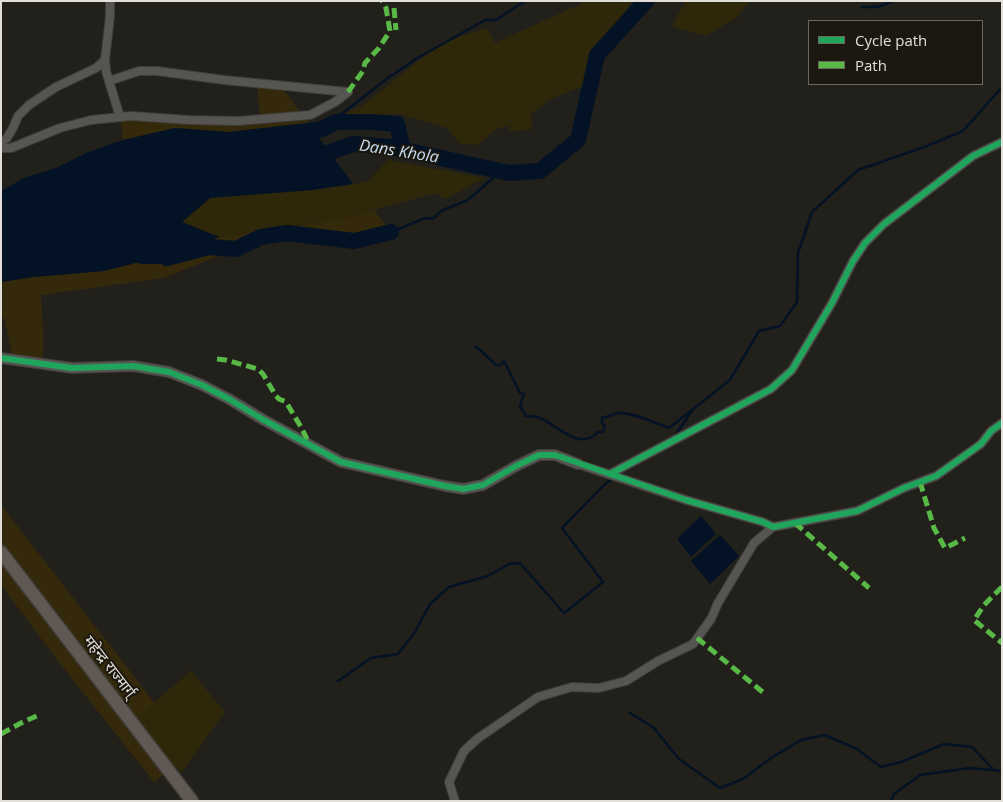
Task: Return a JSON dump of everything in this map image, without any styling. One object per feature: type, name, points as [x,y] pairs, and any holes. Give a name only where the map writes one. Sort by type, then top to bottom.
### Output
[{"type":"highway","name":"महेन्द्र राज्मार्ग्","points":[[1,552],[192,801]]},
{"type":"street","points":[[110,1],[105,60],[106,71],[120,117]]},
{"type":"street","points":[[1,143],[10,133],[18,116],[29,104],[56,87],[96,68],[105,60]]},
{"type":"street","points":[[1,148],[10,148],[60,128],[91,120],[131,116],[238,121],[310,115],[335,102],[348,92],[157,71],[139,71],[109,81]]},
{"type":"street","points":[[610,474],[771,389],[792,370],[865,243],[884,224],[973,156],[1002,142]]},
{"type":"street","points":[[1,358],[72,368],[133,366],[169,372],[202,385],[229,399],[341,462],[444,486],[463,489],[483,485],[539,455],[555,455],[686,500],[763,522],[773,527]]},
{"type":"street","points":[[455,801],[449,782],[464,750],[538,697],[572,687],[599,688],[626,681],[658,661],[693,644],[711,619],[718,603],[754,543],[773,527],[857,511],[904,488],[936,476],[981,444],[991,431],[1002,423]]},
{"type":"shaded area","points":[[257,82],[278,82],[308,123],[228,132],[175,128],[123,140],[120,117],[260,119]]},
{"type":"shaded area","points":[[374,210],[391,232],[354,241],[287,233],[261,237],[164,278],[41,295],[43,364],[13,359],[4,318],[1,318],[1,282],[104,271],[163,256],[219,237],[343,218]]},
{"type":"shaded area","points":[[1,505],[154,702],[176,766],[154,782],[58,661],[1,585]]},
{"type":"sand","points":[[587,1],[632,1],[595,56],[588,84],[551,99],[531,114],[532,129],[510,132],[509,125],[495,130],[478,145],[460,144],[447,128],[400,114],[335,117],[362,106],[441,43],[487,28],[495,43]]},
{"type":"sand","points":[[685,1],[750,1],[737,17],[706,36],[672,26]]},
{"type":"sand","points":[[388,160],[485,178],[445,199],[436,193],[343,218],[265,231],[219,237],[182,222],[210,198],[312,190],[367,182]]},
{"type":"sand","points":[[191,671],[225,712],[181,773],[138,716]]},
{"type":"water","points":[[308,123],[353,184],[312,190],[210,198],[182,222],[219,237],[205,243],[104,271],[1,282],[1,191],[26,177],[56,168],[88,152],[123,140],[175,128],[228,132]]},
{"type":"water","points":[[701,516],[716,534],[691,557],[677,539]]},
{"type":"water","points":[[720,535],[739,556],[710,584],[691,561]]},
{"type":"waterway","points":[[322,129],[416,59],[485,20],[496,20],[525,1]]},
{"type":"waterway","name":"Dans Khola","points":[[310,159],[353,144],[391,147],[509,173],[540,171],[578,140],[597,55],[646,1]]},
{"type":"waterway","points":[[862,7],[877,7],[894,1]]},
{"type":"waterway","points":[[475,347],[496,365],[501,365],[504,361],[520,393],[524,394],[520,406],[526,416],[543,419],[575,438],[587,439],[598,432],[603,432],[605,426],[602,423],[602,418],[618,413],[637,416],[669,428],[730,380],[759,331],[780,326],[797,302],[798,253],[812,212],[858,170],[927,146],[963,131],[1002,87]]},
{"type":"waterway","points":[[292,134],[322,129],[336,122],[397,124],[403,150]]},
{"type":"waterway","points":[[391,232],[423,219],[434,218],[441,211],[468,200],[501,171]]},
{"type":"waterway","points":[[142,256],[163,256],[167,258],[209,247],[236,249],[261,237],[287,233],[354,241],[391,232]]},
{"type":"waterway","points":[[674,437],[692,411]]},
{"type":"waterway","points":[[619,474],[636,465]]},
{"type":"waterway","points":[[338,681],[371,658],[398,654],[415,632],[430,604],[449,587],[488,576],[509,564],[520,563],[564,613],[603,582],[562,528],[614,477]]},
{"type":"waterway","points":[[630,713],[654,728],[679,759],[720,788],[743,779],[771,758],[801,740],[825,735],[857,749],[881,767],[901,762],[944,744],[972,747],[994,770]]},
{"type":"waterway","points":[[891,801],[894,794],[920,775],[970,768],[1002,771]]},
{"type":"marked path","points":[[348,92],[363,71],[365,63],[379,48],[390,31],[386,8],[382,1]]},
{"type":"marked path","points":[[394,8],[396,30]]},
{"type":"marked path","points":[[217,359],[258,369],[276,396],[286,402],[307,439],[311,442]]},
{"type":"marked path","points":[[920,482],[934,528],[945,548],[965,538]]},
{"type":"marked path","points":[[795,523],[869,588]]},
{"type":"marked path","points":[[1002,587],[984,605],[974,620],[1002,643]]},
{"type":"marked path","points":[[697,638],[765,694]]},
{"type":"marked path","points":[[1,734],[41,714]]},
{"type":"cycle path","points":[[610,474],[771,389],[792,370],[865,243],[884,224],[973,156],[1002,142]]},
{"type":"cycle path","points":[[1,358],[72,368],[133,366],[169,372],[202,385],[229,399],[341,462],[445,486],[463,489],[483,485],[539,455],[555,455],[686,500],[763,522],[773,527],[857,511],[904,488],[936,476],[981,444],[991,431],[1002,423]]}]
